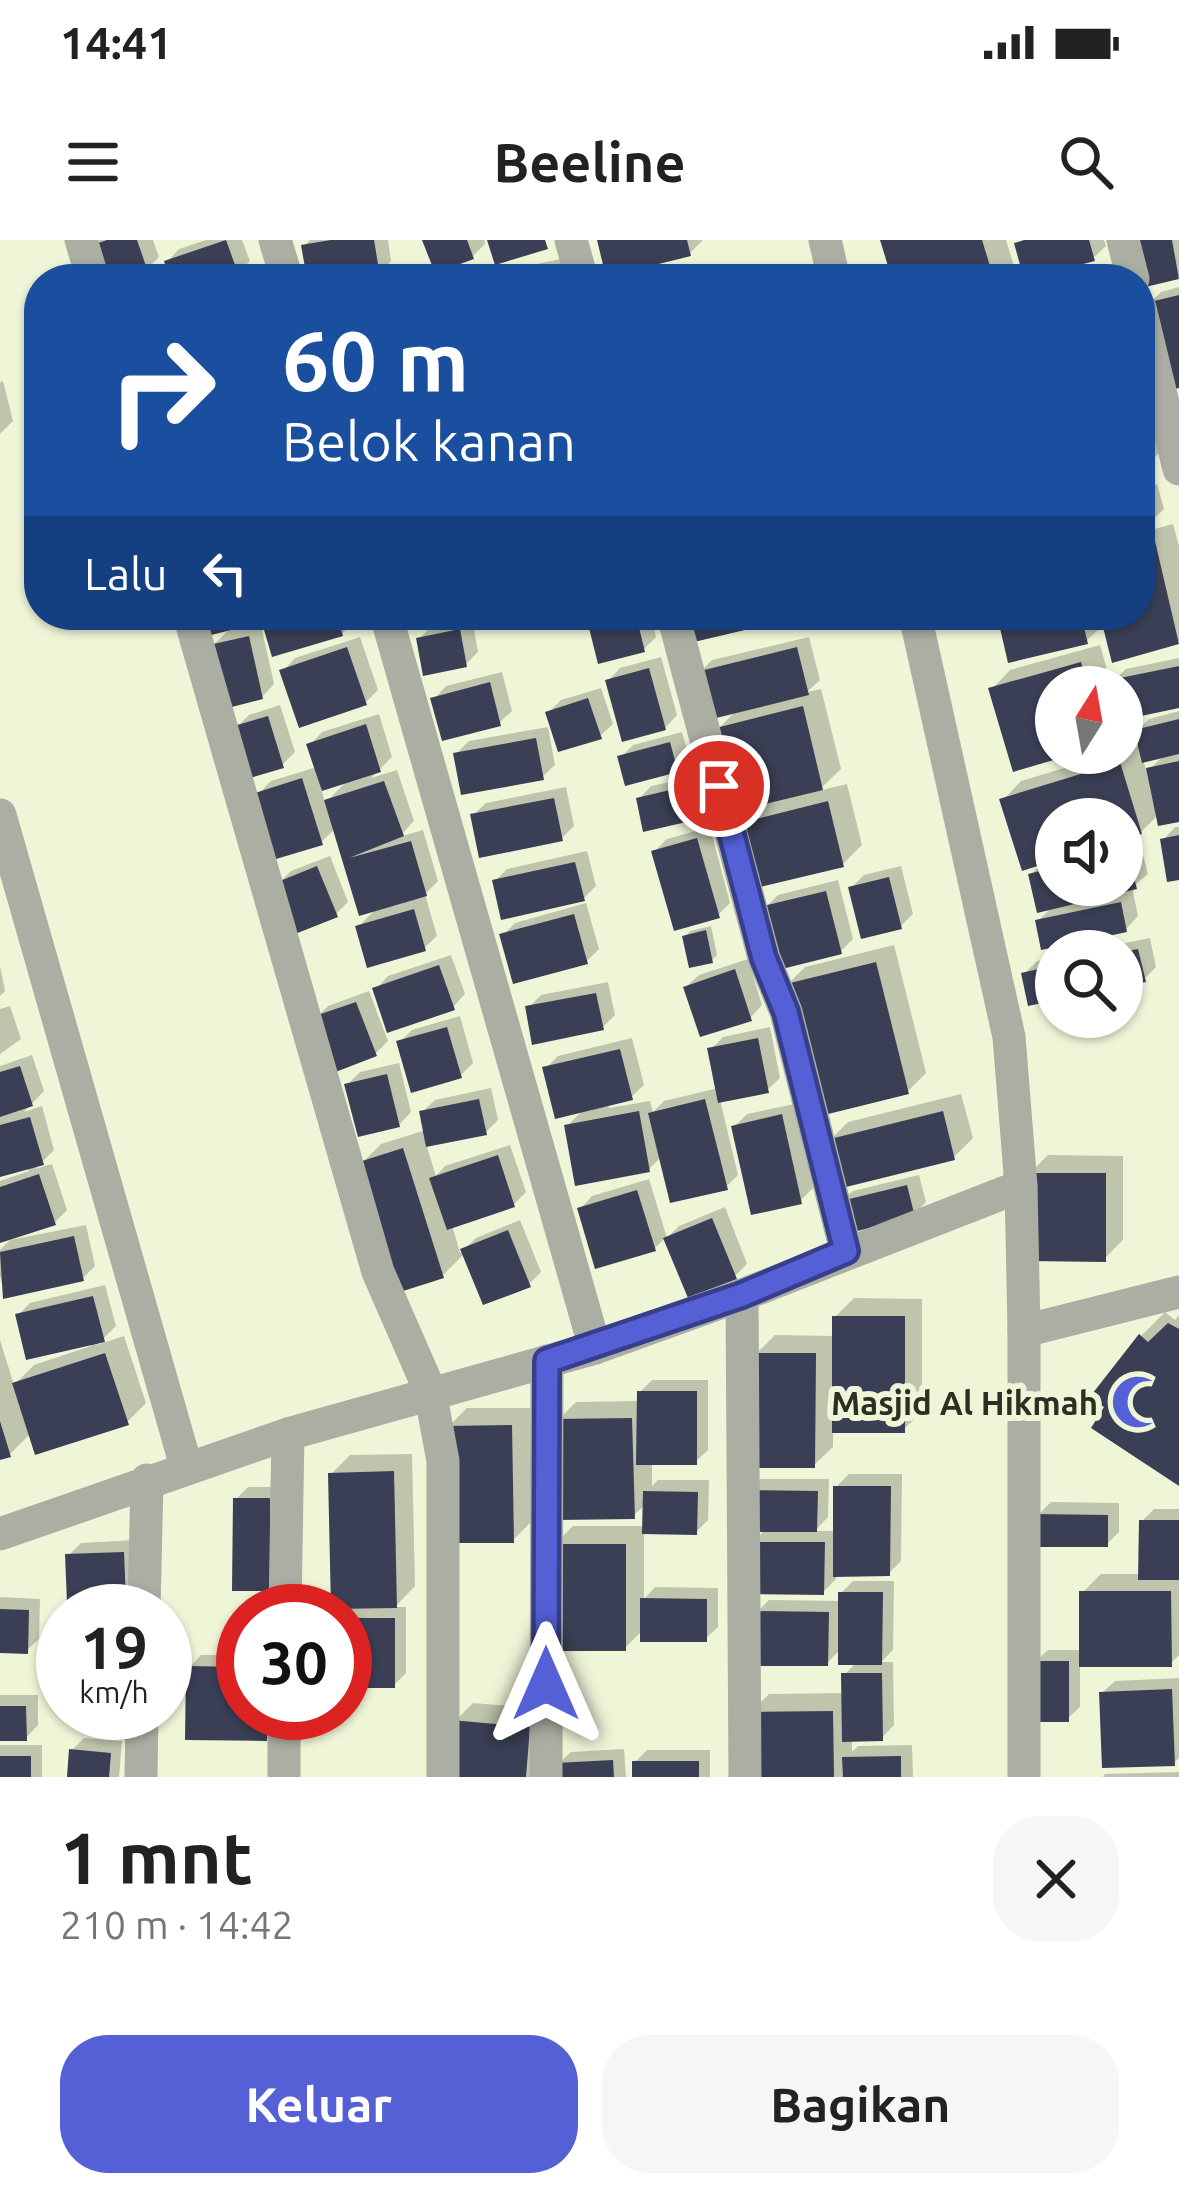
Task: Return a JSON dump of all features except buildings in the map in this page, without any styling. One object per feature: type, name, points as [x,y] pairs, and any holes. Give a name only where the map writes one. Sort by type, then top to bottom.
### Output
[{"type":"street","points":[[1155,370],[1179,469]]},
{"type":"street","points":[[193,630],[378,1272],[430,1391],[443,1461],[443,1777]]},
{"type":"street","points":[[390,630],[595,1348]]},
{"type":"street","points":[[677,630],[764,958],[786,1012],[846,1251]]},
{"type":"street","points":[[918,630],[1010,1037],[1021,1186],[1024,1331],[1024,1777]]},
{"type":"street","points":[[0,815],[186,1466]]},
{"type":"street","points":[[0,1534],[288,1434],[595,1348],[1021,1186]]},
{"type":"street","points":[[1024,1331],[1179,1292]]},
{"type":"street","points":[[742,1295],[745,1777]]},
{"type":"street","points":[[546,1777],[547,1361]]},
{"type":"street","points":[[286,1584],[288,1434]]},
{"type":"street","points":[[145,1584],[147,1480]]},
{"type":"street","points":[[141,1777],[142,1740]]},
{"type":"street","points":[[284,1740],[284,1777]]},
{"type":"place","name":"Masjid Al Hikmah","points":[[1138,1402]]},
{"type":"route","points":[[546,1684],[547,1361],[742,1295],[846,1251],[786,1012],[764,958],[719,786]]}]
